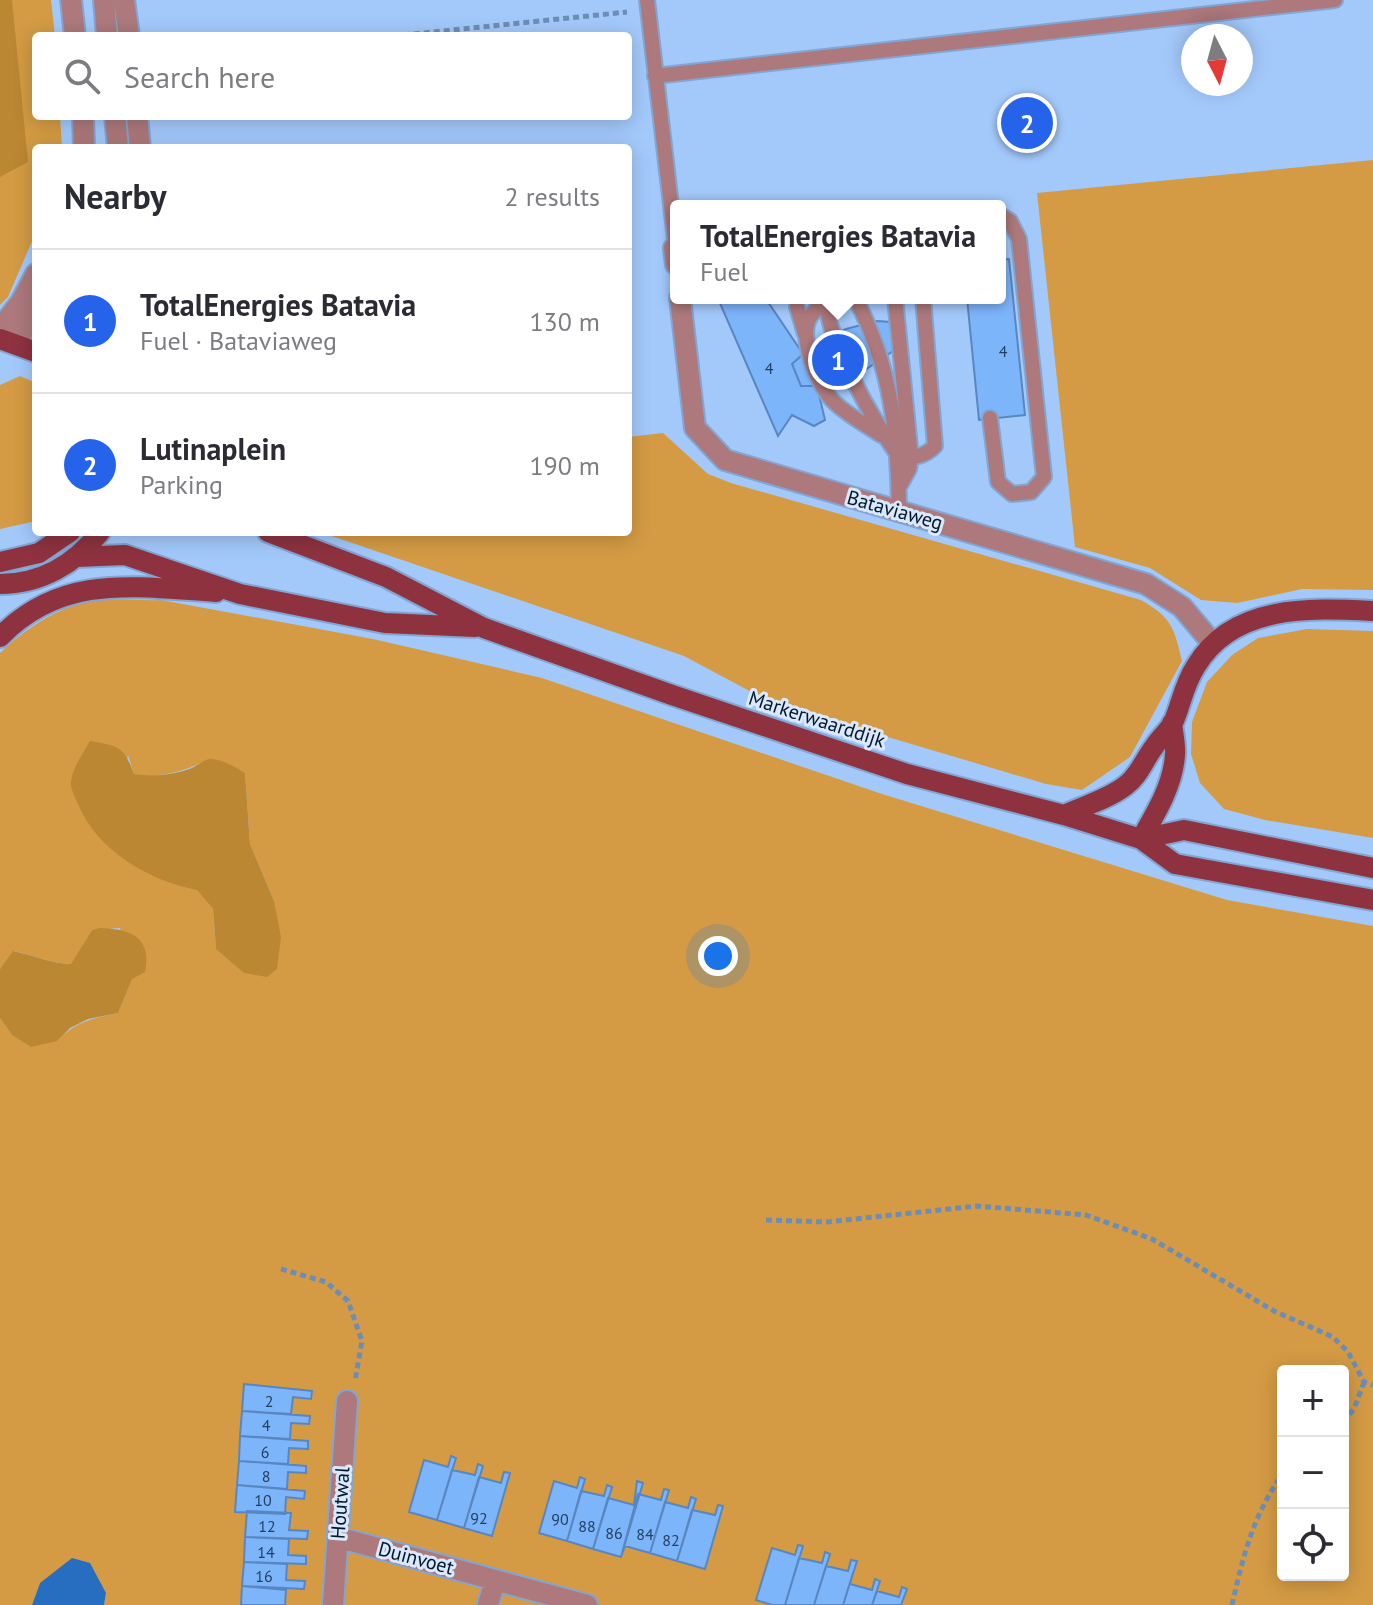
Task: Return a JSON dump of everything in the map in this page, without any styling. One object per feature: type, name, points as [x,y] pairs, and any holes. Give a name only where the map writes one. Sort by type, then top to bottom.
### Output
[{"type":"main road","points":[[3,340],[32,351]]},
{"type":"main road","points":[[0,562],[39,553],[64,536]]},
{"type":"main road","points":[[0,584],[33,581],[63,567],[96,536]]},
{"type":"main road","name":"Markerwaarddijk","points":[[278,536],[386,577],[484,628],[907,774],[1064,815],[1141,839],[1175,864],[1373,900]]},
{"type":"main road","name":"Markerwaarddijk","points":[[76,557],[125,555],[240,594],[385,623],[484,628]]},
{"type":"main road","points":[[0,637],[34,609],[70,593],[89,589],[128,587],[240,594]]},
{"type":"main road","points":[[1064,815],[1126,786],[1172,723],[1179,699],[1196,666],[1213,644],[1264,615],[1306,609],[1373,611]]},
{"type":"main road","points":[[1141,839],[1161,805],[1168,783],[1175,755],[1172,723]]},
{"type":"main road","name":"Markerwaarddijk","points":[[1141,839],[1184,830],[1373,868]]},
{"type":"street","points":[[71,0],[75,32]]},
{"type":"street","points":[[104,0],[107,32]]},
{"type":"street","points":[[124,0],[128,32]]},
{"type":"street","points":[[83,120],[84,144]]},
{"type":"street","points":[[115,120],[118,144]]},
{"type":"street","points":[[137,120],[140,144]]},
{"type":"street","points":[[3,340],[32,281]]},
{"type":"street","name":"Bataviaweg","points":[[681,304],[695,428],[725,460],[1146,584],[1182,607],[1213,644]]},
{"type":"street","points":[[3,340],[23,332],[32,315]]},
{"type":"street","name":"Houtwal","points":[[333,1605],[347,1401]]},
{"type":"street","name":"Duinvoet","points":[[337,1537],[587,1605]]},
{"type":"street","points":[[488,1605],[495,1580]]},
{"type":"lane","points":[[655,76],[1335,0]]},
{"type":"lane","points":[[648,5],[670,209]]},
{"type":"lane","points":[[990,418],[998,482],[1012,494],[1031,492],[1044,477],[1019,239],[1006,219]]},
{"type":"lane","points":[[805,334],[810,318],[822,304]]},
{"type":"lane","points":[[826,304],[832,331],[884,437]]},
{"type":"lane","points":[[858,304],[886,371],[905,457]]},
{"type":"lane","points":[[895,304],[905,457],[899,487],[899,511]]},
{"type":"lane","points":[[797,307],[808,350],[833,401],[884,437],[905,457],[927,455],[935,446],[923,304]]},
{"type":"path","points":[[427,32],[648,5]]},
{"type":"path","points":[[766,1220],[827,1222],[977,1206],[1086,1215],[1152,1239],[1274,1311],[1333,1337],[1348,1352],[1364,1382],[1373,1385]]},
{"type":"path","points":[[281,1269],[326,1282],[348,1301],[362,1341],[355,1385],[347,1401]]},
{"type":"path","points":[[1349,1415],[1364,1382]]},
{"type":"path","points":[[1232,1605],[1251,1530],[1277,1482]]},
{"type":"shaded area","points":[[0,0],[51,0],[55,32],[32,32],[32,120],[60,120],[62,144],[32,144],[32,241],[8,297],[0,305]]},
{"type":"shaded area","points":[[0,0],[12,0],[28,162],[0,177]]},
{"type":"shaded area","points":[[1373,160],[1373,590],[1302,589],[1237,603],[1201,600],[1150,568],[1075,547],[1037,193]]},
{"type":"shaded area","points":[[20,376],[32,381],[32,522],[0,529],[0,385]]},
{"type":"shaded area","points":[[663,433],[708,474],[731,483],[1141,600],[1170,624],[1182,661],[1130,757],[1082,790],[1046,784],[770,702],[684,656],[332,536],[632,536],[632,437]]},
{"type":"shaded area","points":[[117,599],[161,600],[373,639],[542,678],[882,794],[1227,900],[1373,926],[1373,1605],[104,1605],[106,1593],[40,1583],[32,1605],[0,1605],[0,1018],[12,1035],[57,1041],[85,1022],[118,1013],[132,978],[120,928],[92,930],[72,964],[14,951],[0,969],[0,653],[31,627],[54,614],[79,604]],"holes":[[[128,755],[134,774],[173,773],[209,759],[245,773],[250,844],[274,901],[216,949],[213,909],[197,889],[149,873],[107,845]]]},
{"type":"shaded area","points":[[1307,629],[1373,631],[1373,838],[1265,820],[1224,809],[1200,783],[1191,754],[1192,722],[1207,682],[1232,655],[1258,638]]},
{"type":"shaded area","points":[[90,741],[120,749],[134,774],[178,772],[209,759],[223,761],[245,773],[250,844],[274,901],[281,937],[277,969],[267,977],[244,973],[216,949],[213,909],[197,890],[144,871],[98,836],[87,821],[71,784],[76,765]]},
{"type":"shaded area","points":[[100,928],[130,933],[137,937],[145,950],[145,972],[132,979],[118,1013],[88,1019],[70,1028],[57,1041],[31,1047],[12,1035],[0,1018],[0,969],[13,951],[71,964],[92,930]]},
{"type":"water","points":[[72,1558],[90,1563],[106,1593],[104,1605],[32,1605],[40,1583]]},
{"type":"building","points":[[1006,259],[1009,259],[1025,415],[979,420],[968,304],[1006,304]]},
{"type":"building","points":[[720,304],[769,304],[803,354],[817,386],[825,420],[814,426],[792,415],[778,436]]},
{"type":"building","points":[[876,321],[892,322],[898,345],[893,351],[853,378],[819,386],[801,386],[792,364],[802,355],[826,338]]},
{"type":"building","points":[[244,1384],[312,1391],[311,1399],[293,1397],[291,1414],[242,1411]]},
{"type":"building","points":[[242,1411],[310,1416],[309,1424],[291,1423],[290,1439],[240,1436]]},
{"type":"building","points":[[240,1436],[308,1441],[308,1449],[289,1448],[288,1464],[239,1461]]},
{"type":"building","points":[[451,1456],[456,1458],[437,1520],[409,1512],[424,1460],[448,1467]]},
{"type":"building","points":[[239,1461],[306,1466],[306,1473],[288,1472],[287,1489],[237,1485]]},
{"type":"building","points":[[478,1464],[483,1466],[464,1528],[437,1520],[452,1470],[475,1475]]},
{"type":"building","points":[[504,1472],[510,1473],[492,1536],[464,1528],[479,1477],[501,1483]]},
{"type":"building","points":[[580,1477],[585,1479],[567,1541],[539,1533],[554,1481],[577,1488]]},
{"type":"building","points":[[637,1481],[643,1483],[621,1557],[593,1549],[608,1498],[634,1505]]},
{"type":"building","points":[[237,1485],[305,1491],[304,1499],[286,1497],[285,1514],[235,1512]]},
{"type":"building","points":[[607,1485],[612,1487],[593,1549],[567,1541],[581,1491],[604,1496]]},
{"type":"building","points":[[664,1489],[669,1490],[650,1553],[625,1546],[621,1557],[638,1494],[661,1500]]},
{"type":"building","points":[[691,1497],[696,1499],[677,1561],[650,1553],[665,1502],[688,1508]]},
{"type":"building","points":[[718,1505],[723,1506],[705,1569],[677,1561],[692,1510],[715,1515]]},
{"type":"building","points":[[247,1511],[291,1513],[289,1530],[308,1531],[307,1539],[245,1537]]},
{"type":"building","points":[[245,1537],[289,1539],[288,1555],[306,1556],[306,1564],[244,1562]]},
{"type":"building","points":[[798,1545],[803,1546],[785,1605],[756,1600],[772,1548],[795,1555]]},
{"type":"building","points":[[825,1552],[830,1554],[814,1605],[785,1605],[799,1558],[822,1563]]},
{"type":"building","points":[[851,1560],[857,1561],[843,1605],[814,1605],[826,1566],[848,1571]]},
{"type":"building","points":[[244,1562],[287,1564],[286,1580],[305,1581],[304,1589],[242,1586]]},
{"type":"building","points":[[853,1573],[850,1584],[872,1590],[875,1579],[880,1581],[872,1605],[843,1605]]},
{"type":"building","points":[[242,1586],[286,1590],[285,1605],[241,1605]]},
{"type":"building","points":[[902,1587],[907,1589],[901,1605],[872,1605],[877,1591],[899,1597]]},
{"type":"place","name":"Lutinaplein","points":[[1027,123]]},
{"type":"place","name":"TotalEnergies Batavia","points":[[838,360]]}]
